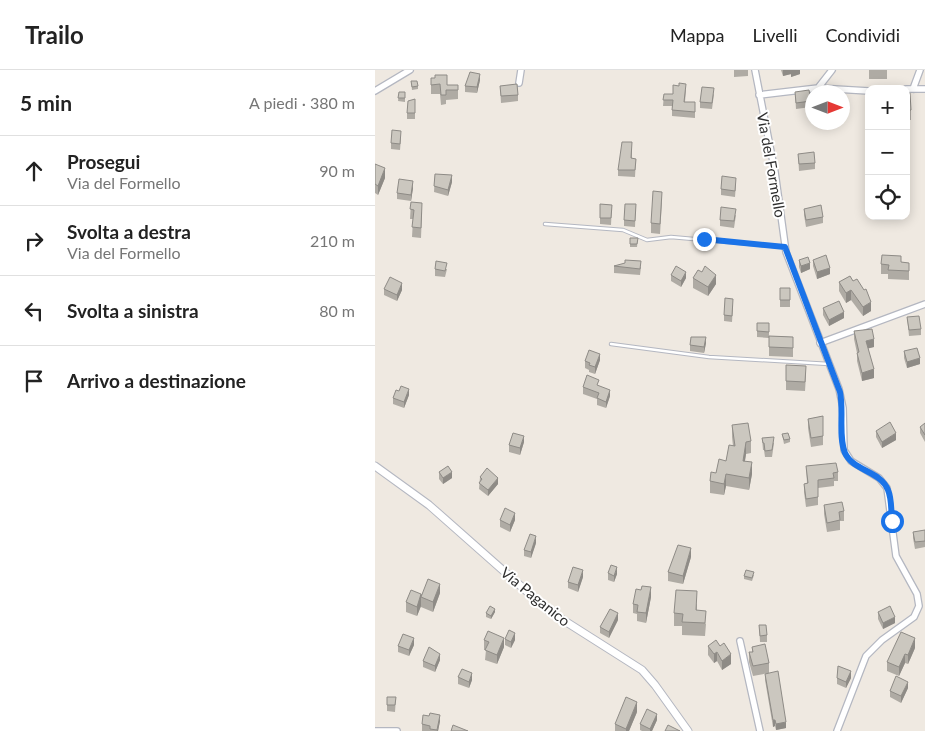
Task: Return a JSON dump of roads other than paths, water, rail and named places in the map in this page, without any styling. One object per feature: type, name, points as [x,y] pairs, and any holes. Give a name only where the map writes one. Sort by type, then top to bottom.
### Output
[{"type":"street","points":[[375,91],[410,70]]},
{"type":"street","points":[[519,83],[521,70]]},
{"type":"street","name":"Via del Formello","points":[[755,70],[775,172],[785,247],[842,400],[844,450],[851,461],[879,478],[887,488],[895,552],[917,594],[919,606],[914,617],[882,640],[865,656],[837,731]]},
{"type":"street","points":[[820,85],[832,70]]},
{"type":"street","points":[[910,87],[920,70]]},
{"type":"street","points":[[910,89],[925,88]]},
{"type":"street","points":[[759,95],[805,90]]},
{"type":"street","points":[[850,90],[865,91]]},
{"type":"street","points":[[820,343],[925,304]]},
{"type":"street","name":"Via Paganico","points":[[375,466],[429,506],[549,611],[642,670],[688,731]]},
{"type":"street","points":[[740,641],[761,731]]},
{"type":"street","points":[[375,731],[397,731]]},
{"type":"lane","points":[[545,224],[623,230],[647,240],[671,237],[785,247]]},
{"type":"lane","points":[[611,344],[709,357],[829,364]]}]
